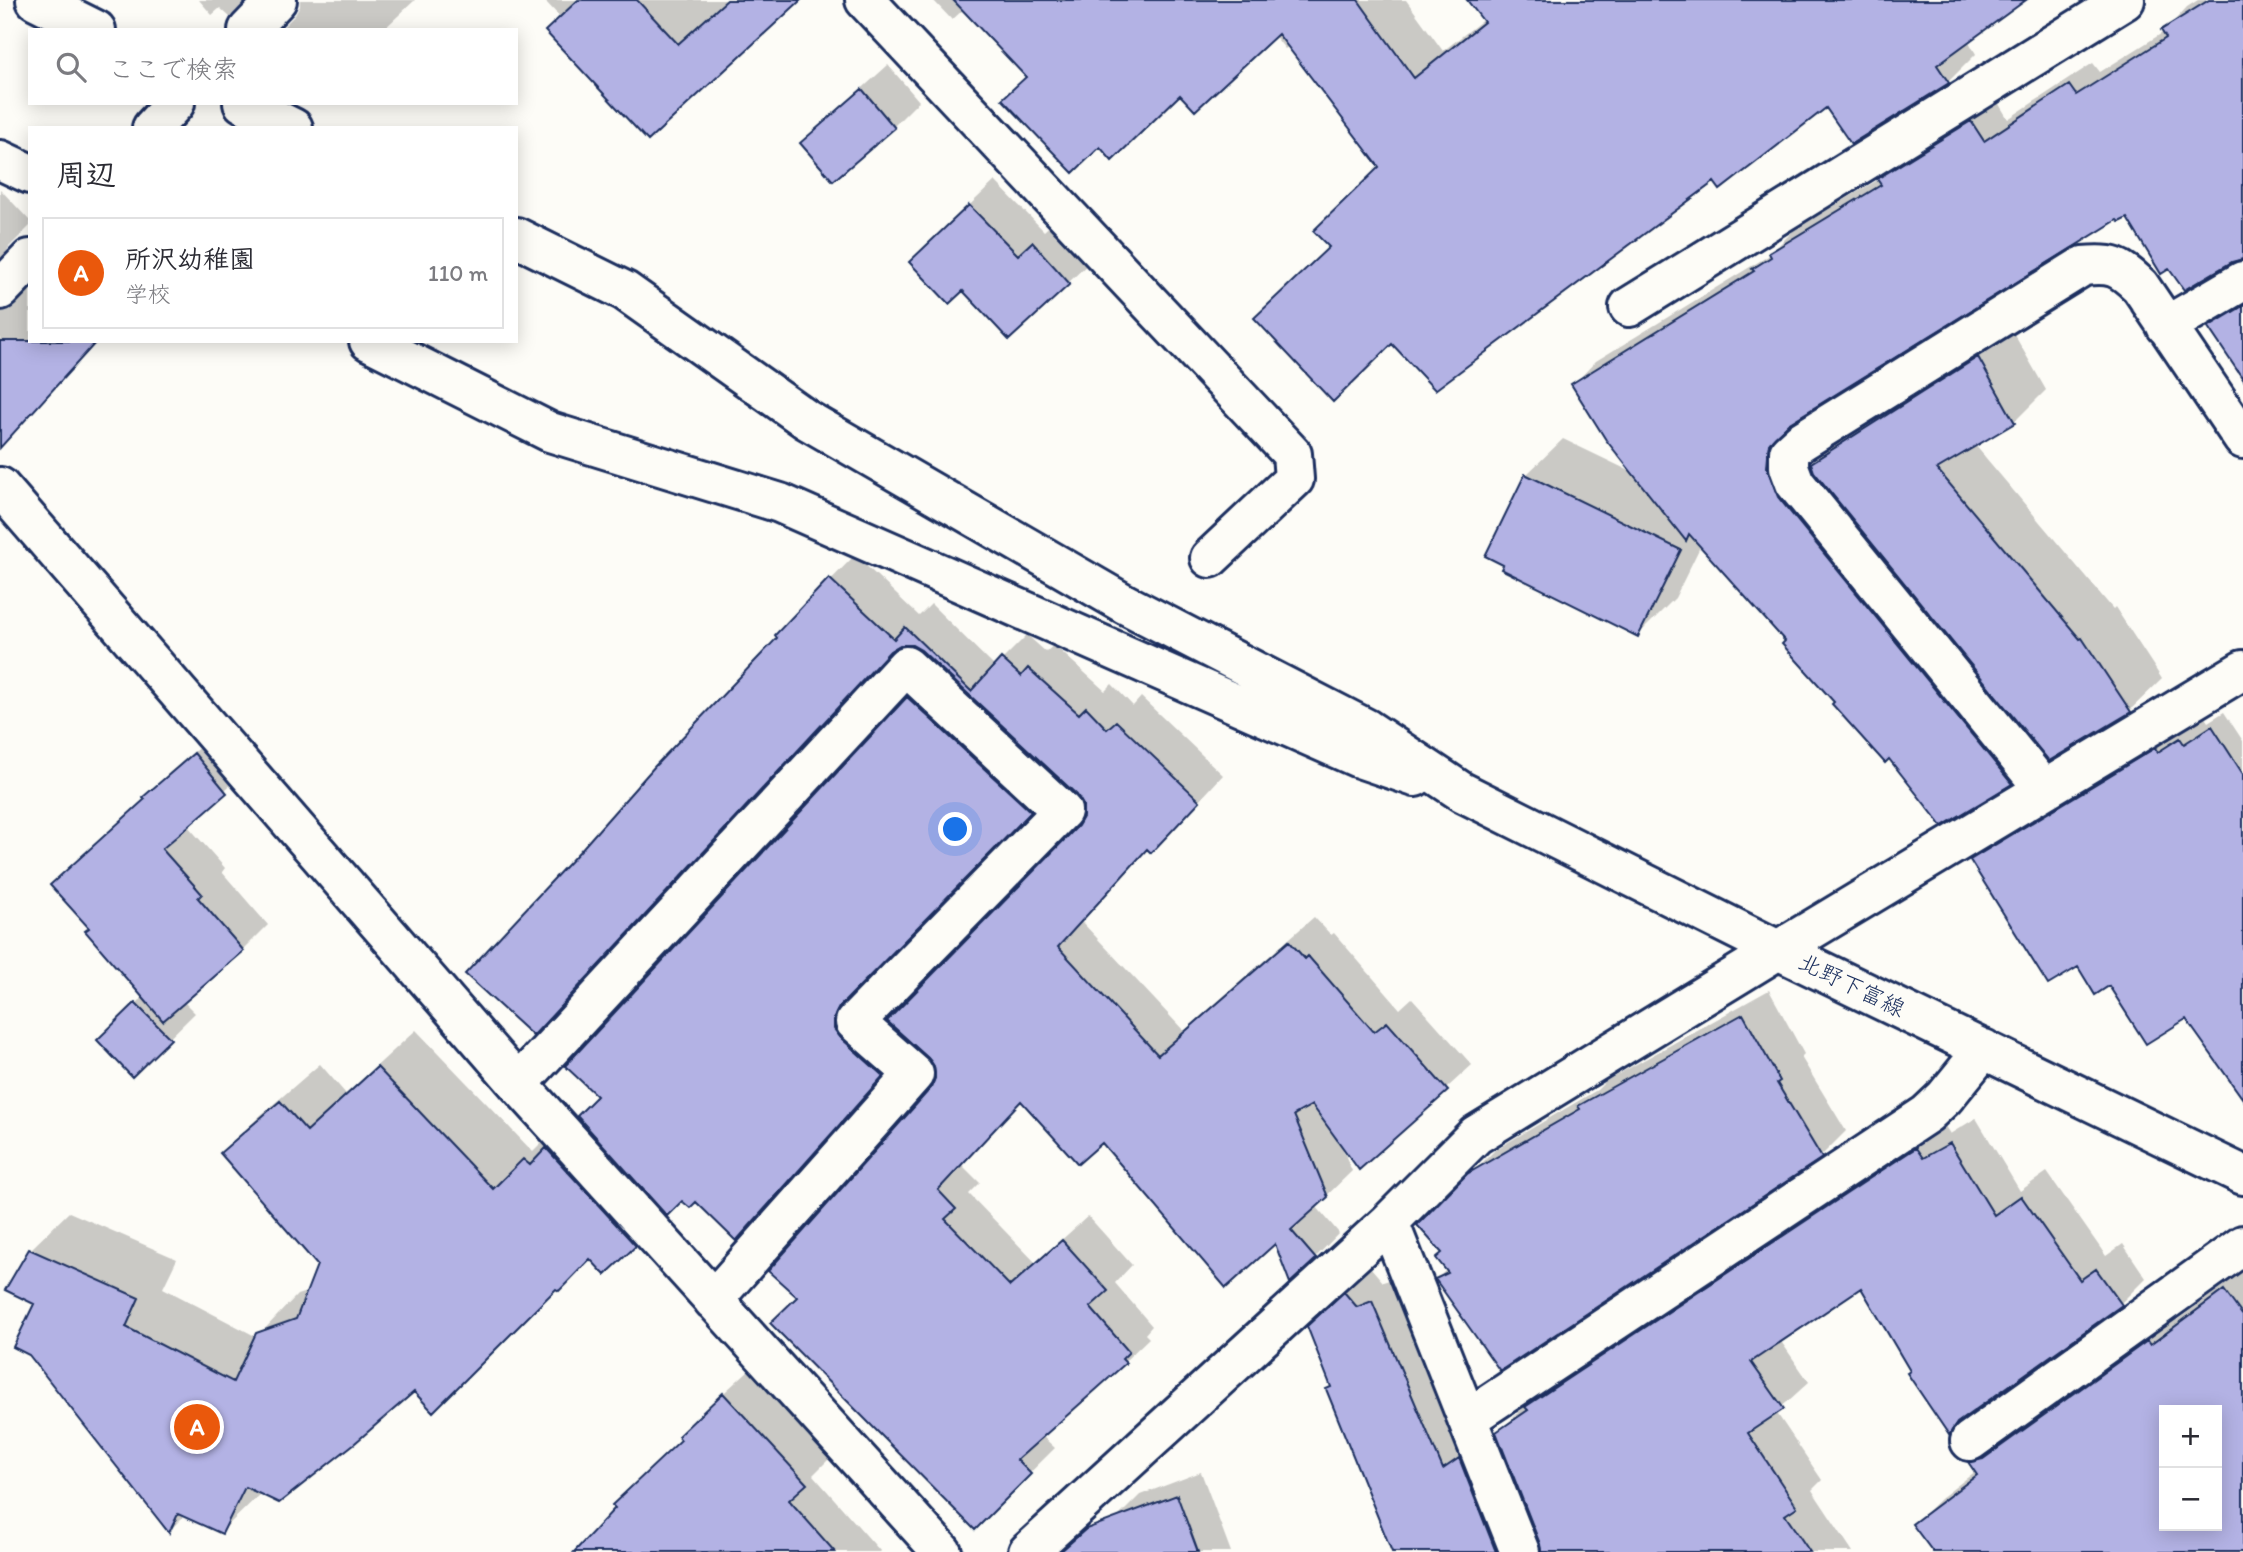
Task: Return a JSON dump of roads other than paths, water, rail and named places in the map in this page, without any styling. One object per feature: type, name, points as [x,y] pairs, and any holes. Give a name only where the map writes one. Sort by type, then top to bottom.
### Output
[{"type":"street","points":[[36,0],[92,28]]},
{"type":"street","points":[[250,28],[277,0]]},
{"type":"street","points":[[865,0],[1292,454],[1294,478],[1210,558]]},
{"type":"street","points":[[1629,307],[2124,0]]},
{"type":"street","points":[[154,126],[173,105]]},
{"type":"street","points":[[247,105],[289,126]]},
{"type":"street","points":[[0,160],[28,173]]},
{"type":"street","points":[[518,238],[625,291],[807,420],[1125,604],[1367,729],[1462,792]]},
{"type":"street","points":[[0,290],[28,261]]},
{"type":"street","points":[[2044,789],[1795,483],[1789,467],[1789,452],[1800,442],[2083,266],[2103,264],[2121,268],[2140,286],[2243,439]]},
{"type":"street","points":[[2166,326],[2243,281]]},
{"type":"street","points":[[373,343],[550,432],[763,496],[1359,758],[1462,792]]},
{"type":"street","points":[[0,487],[518,1084],[942,1552]]},
{"type":"street","points":[[518,1084],[906,666],[1062,811],[855,1022],[914,1074],[713,1300]]},
{"type":"street","points":[[1028,1552],[1389,1222],[1476,1135],[2243,670]]},
{"type":"street","name":"北野下富線","points":[[1462,792],[1778,950],[2243,1175]]},
{"type":"street","points":[[1467,1419],[1927,1114],[1945,1097],[1984,1049]]},
{"type":"street","points":[[1389,1222],[1520,1552]]},
{"type":"street","points":[[1970,1441],[2243,1245]]},
{"type":"place","name":"所沢幼稚園","points":[[197,1427]]}]
